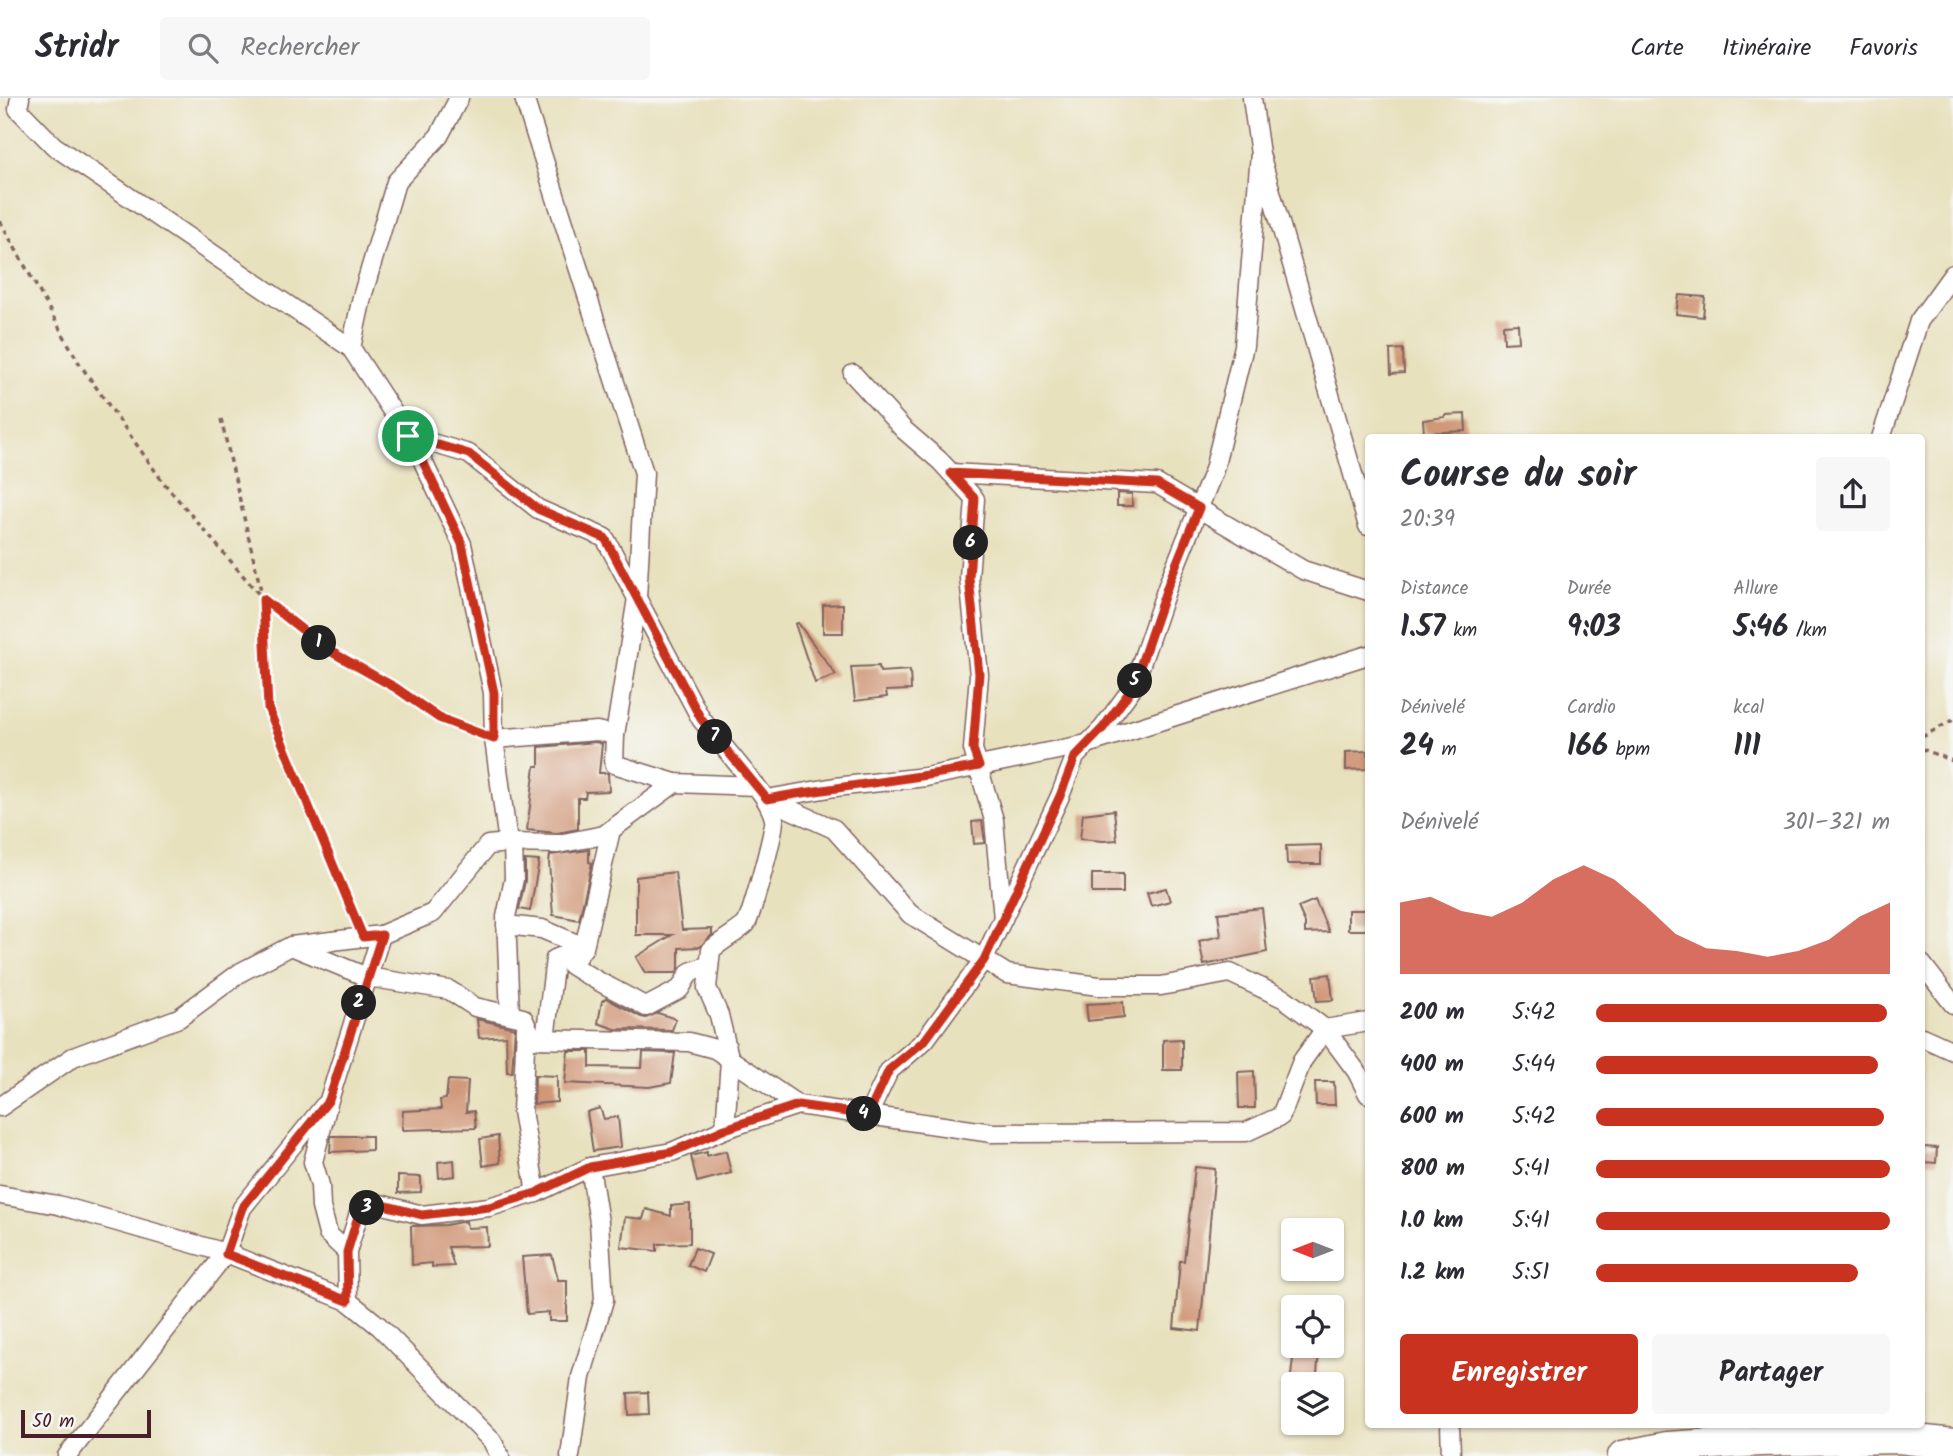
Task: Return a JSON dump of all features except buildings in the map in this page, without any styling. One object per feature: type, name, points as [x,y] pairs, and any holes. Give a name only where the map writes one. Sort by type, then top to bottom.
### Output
[{"type":"highway","points":[[1623,1456],[1667,1447],[1760,1441],[1898,1438],[1953,1444]]},
{"type":"street","points":[[20,98],[18,108],[54,146],[351,348],[418,451],[462,544],[494,693],[494,739],[511,843],[514,879],[506,925],[510,1015]]},
{"type":"street","points":[[351,348],[362,297],[396,181],[439,136],[459,98]]},
{"type":"street","points":[[524,98],[644,473],[637,598],[615,735],[614,764],[675,783],[762,793],[926,777],[1087,744],[1365,656]]},
{"type":"street","points":[[1252,98],[1260,154],[1365,516]]},
{"type":"street","points":[[868,1115],[889,1070],[925,1040],[984,960],[1060,796],[1075,757],[1103,728],[1133,687],[1169,582],[1214,470],[1244,346],[1260,154]]},
{"type":"street","points":[[1882,434],[1919,321],[1953,274]]},
{"type":"street","points":[[853,374],[904,430],[975,499],[969,578],[979,674],[973,749],[994,820],[1003,919]]},
{"type":"street","points":[[408,436],[469,454],[538,509],[605,538],[701,719],[762,793],[775,822],[752,908],[745,925],[710,950],[706,988],[719,1015],[730,1061],[725,1129]]},
{"type":"street","points":[[951,473],[1157,484],[1303,570],[1365,590]]},
{"type":"street","points":[[494,739],[597,731],[615,735]]},
{"type":"street","points":[[0,1107],[73,1057],[179,1018],[241,972],[291,946],[382,935],[433,913],[488,845],[558,844],[604,835],[675,783]]},
{"type":"street","points":[[762,793],[834,829],[910,914],[1007,974],[1099,986],[1161,986],[1230,973],[1285,999],[1325,1028],[1357,1072],[1365,1088]]},
{"type":"street","points":[[611,830],[584,947],[571,965],[596,982],[615,989],[646,1007],[680,989],[691,972],[709,965]]},
{"type":"street","points":[[506,925],[542,929],[584,947]]},
{"type":"street","points":[[347,1252],[328,1234],[321,1207],[320,1185],[313,1162],[329,1100],[382,935]]},
{"type":"street","points":[[291,946],[367,977],[449,990],[475,1007],[523,1018],[533,1039],[689,1042],[715,1049],[798,1105],[992,1133],[1247,1132],[1281,1116],[1302,1061],[1325,1028],[1365,1022]]},
{"type":"street","points":[[545,1039],[555,960],[584,947]]},
{"type":"street","points":[[1925,968],[1953,1004]]},
{"type":"street","points":[[526,1025],[522,1111],[536,1193]]},
{"type":"street","points":[[1925,1038],[1953,1051]]},
{"type":"street","points":[[67,1456],[226,1254],[242,1208],[329,1100]]},
{"type":"street","points":[[348,1301],[347,1252],[359,1213],[376,1203],[422,1215],[489,1207],[536,1193],[590,1167],[672,1152],[725,1129],[798,1105]]},
{"type":"street","points":[[570,1456],[581,1377],[604,1300],[598,1222],[590,1167]]},
{"type":"street","points":[[0,1195],[58,1205],[226,1254],[348,1301],[379,1326],[492,1441],[500,1456]]},
{"type":"street","points":[[1450,1428],[1451,1456]]},
{"type":"path","points":[[0,221],[79,363],[163,482],[263,599],[328,650],[396,688],[439,718],[494,739]]},
{"type":"path","points":[[222,419],[263,599],[268,708],[363,937]]},
{"type":"path","points":[[1925,735],[1953,720]]},
{"type":"path","points":[[1925,750],[1953,761]]},
{"type":"route","points":[[408,436],[469,454],[538,509],[605,538],[701,719],[767,799],[835,787],[926,777],[979,766],[973,749],[979,674],[969,578],[975,499],[951,473],[1157,484],[1199,508],[1169,582],[1133,687],[1103,728],[1075,757],[1060,796],[984,960],[925,1040],[889,1070],[868,1115],[798,1105],[725,1129],[672,1152],[590,1167],[536,1193],[489,1207],[422,1215],[376,1203],[359,1213],[347,1252],[348,1301],[226,1254],[242,1208],[329,1100],[382,935],[363,937],[268,708],[263,599],[328,650],[396,688],[439,718],[494,739],[494,693],[462,544],[418,451],[408,436]]}]
